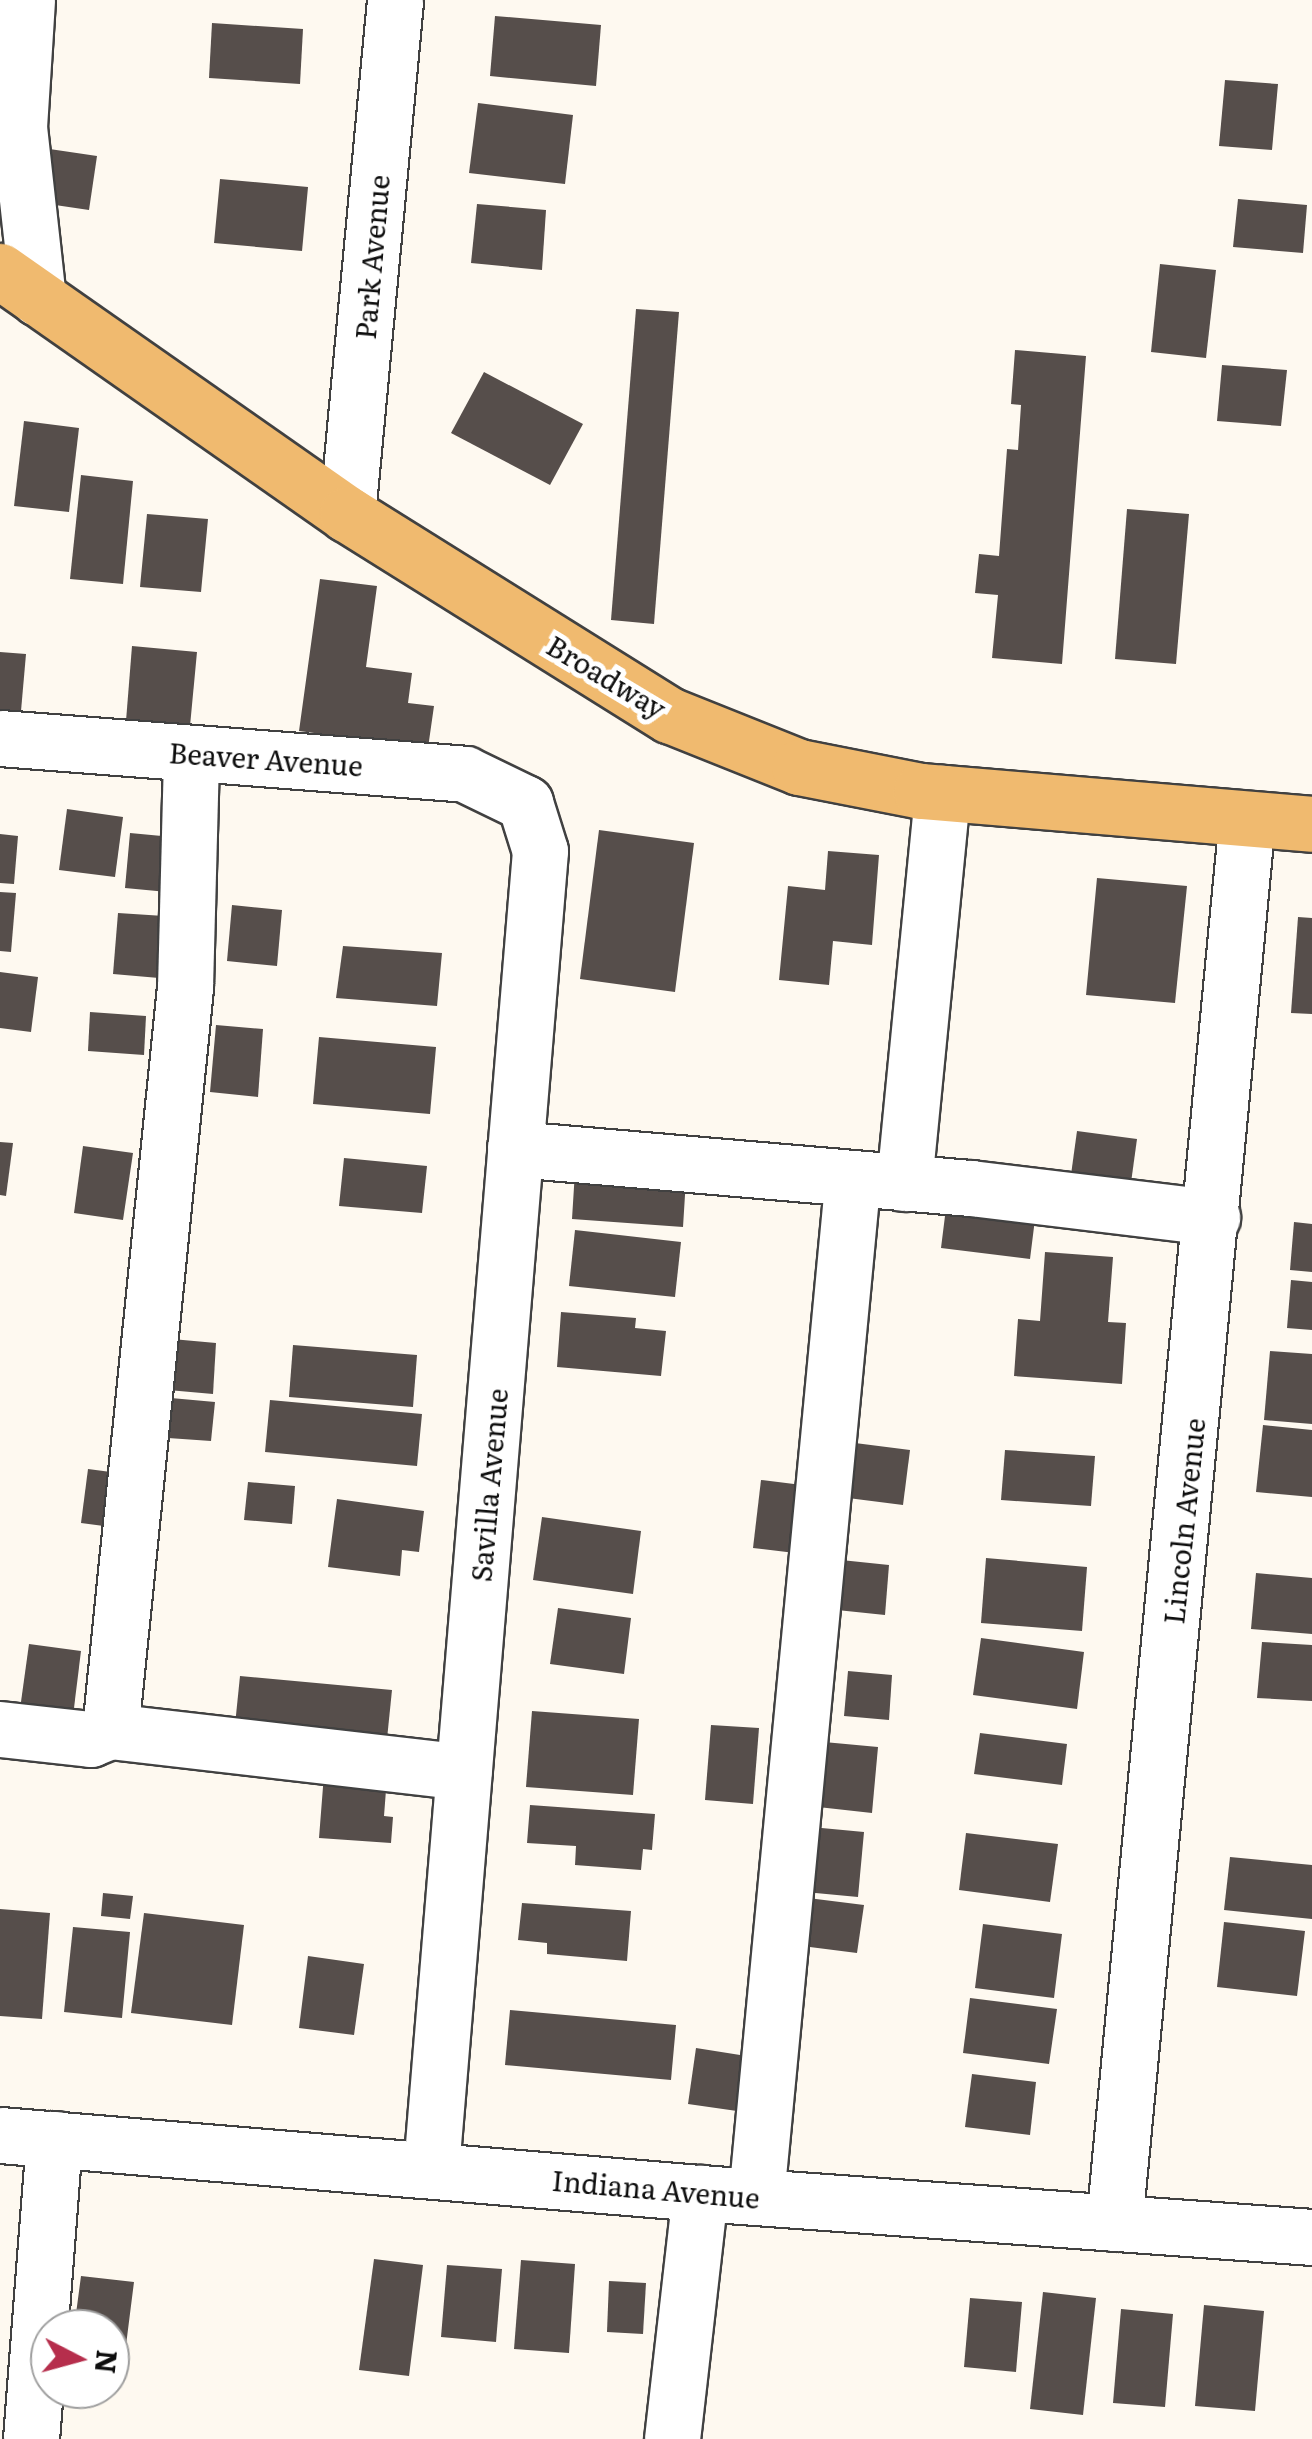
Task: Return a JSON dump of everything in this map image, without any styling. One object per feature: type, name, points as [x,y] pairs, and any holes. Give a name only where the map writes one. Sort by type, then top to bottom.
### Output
[{"type":"main road","name":"Broadway","points":[[19,284],[346,514],[669,715],[800,767],[942,793],[1312,824]]},
{"type":"street","points":[[19,284],[20,127],[27,0]]},
{"type":"street","name":"Park Avenue","points":[[346,514],[395,0]]},
{"type":"street","name":"Beaver Avenue","points":[[0,738],[465,774],[525,803]]},
{"type":"street","points":[[110,1731],[184,987],[191,752]]},
{"type":"street","points":[[904,1184],[942,793]]},
{"type":"street","name":"Savilla Avenue","points":[[431,2169],[540,851],[525,803]]},
{"type":"street","name":"Lincoln Avenue","points":[[1114,2223],[1247,819]]},
{"type":"street","points":[[515,1149],[1212,1217]]},
{"type":"street","points":[[756,2197],[852,1185],[838,1180]]},
{"type":"street","points":[[0,1729],[90,1738],[110,1731],[464,1772]]},
{"type":"street","name":"Indiana Avenue","points":[[0,2135],[700,2193],[1312,2236]]},
{"type":"street","points":[[31,2439],[54,2139]]},
{"type":"street","points":[[672,2439],[700,2193]]},
{"type":"building","points":[[495,16],[601,25],[596,86],[490,76]]},
{"type":"building","points":[[212,23],[303,29],[300,84],[209,78]]},
{"type":"building","points":[[1225,80],[1278,84],[1272,150],[1219,146]]},
{"type":"building","points":[[478,103],[573,115],[565,184],[469,173]]},
{"type":"building","points":[[36,147],[97,156],[89,210],[28,201]]},
{"type":"building","points":[[220,179],[308,187],[302,251],[214,243]]},
{"type":"building","points":[[1238,199],[1307,205],[1303,253],[1233,247]]},
{"type":"building","points":[[477,204],[546,210],[542,270],[471,263]]},
{"type":"building","points":[[1160,264],[1216,270],[1206,358],[1151,352]]},
{"type":"building","points":[[636,309],[679,312],[654,624],[611,620]]},
{"type":"building","points":[[1015,350],[1086,356],[1062,664],[992,658],[998,595],[975,593],[979,554],[999,556],[1007,449],[1018,450],[1021,405],[1011,404]]},
{"type":"building","points":[[1222,365],[1287,370],[1281,426],[1217,421]]},
{"type":"building","points":[[484,372],[583,424],[550,485],[451,433]]},
{"type":"building","points":[[24,421],[79,428],[69,512],[14,506]]},
{"type":"building","points":[[81,475],[133,481],[123,584],[70,579]]},
{"type":"building","points":[[1127,509],[1189,514],[1176,664],[1115,659]]},
{"type":"building","points":[[147,514],[208,519],[201,592],[140,587]]},
{"type":"building","points":[[320,579],[377,586],[366,667],[412,673],[408,703],[434,706],[428,748],[299,731]]},
{"type":"building","points":[[132,646],[197,652],[190,726],[126,721]]},
{"type":"building","points":[[0,652],[26,654],[21,711],[0,710]]},
{"type":"building","points":[[67,809],[123,817],[115,877],[59,870]]},
{"type":"building","points":[[599,830],[694,843],[675,992],[580,979]]},
{"type":"building","points":[[130,833],[183,838],[178,893],[125,888]]},
{"type":"building","points":[[0,834],[18,836],[14,884],[0,883]]},
{"type":"building","points":[[828,851],[879,855],[872,945],[833,941],[829,985],[779,980],[788,886],[825,890]]},
{"type":"building","points":[[1097,878],[1187,886],[1175,1003],[1086,995]]},
{"type":"building","points":[[0,892],[16,893],[11,952],[0,951]]},
{"type":"building","points":[[232,905],[282,910],[277,966],[227,961]]},
{"type":"building","points":[[118,913],[164,916],[159,978],[113,974]]},
{"type":"building","points":[[1298,917],[1312,918],[1312,1014],[1291,1013]]},
{"type":"building","points":[[343,946],[442,953],[437,1006],[336,998]]},
{"type":"building","points":[[0,972],[38,977],[31,1032],[0,1028]]},
{"type":"building","points":[[90,1012],[146,1016],[144,1055],[88,1051]]},
{"type":"building","points":[[216,1025],[263,1029],[258,1097],[210,1092]]},
{"type":"building","points":[[319,1037],[436,1047],[430,1114],[313,1104]]},
{"type":"building","points":[[1077,1131],[1137,1139],[1130,1190],[1070,1182]]},
{"type":"building","points":[[0,1142],[13,1143],[6,1196],[0,1195]]},
{"type":"building","points":[[83,1146],[133,1153],[123,1220],[74,1213]]},
{"type":"building","points":[[344,1158],[427,1166],[422,1213],[339,1206]]},
{"type":"building","points":[[575,1171],[686,1179],[683,1227],[572,1219]]},
{"type":"building","points":[[947,1200],[1036,1211],[1030,1259],[941,1248]]},
{"type":"building","points":[[1294,1222],[1312,1224],[1312,1272],[1290,1270]]},
{"type":"building","points":[[575,1230],[681,1242],[675,1297],[569,1286]]},
{"type":"building","points":[[1045,1252],[1113,1257],[1108,1322],[1126,1323],[1122,1384],[1014,1376],[1018,1319],[1040,1321]]},
{"type":"building","points":[[1291,1280],[1312,1282],[1312,1330],[1287,1328]]},
{"type":"building","points":[[561,1312],[636,1318],[635,1328],[666,1331],[661,1376],[557,1367]]},
{"type":"building","points":[[172,1339],[216,1343],[213,1394],[168,1390]]},
{"type":"building","points":[[293,1345],[417,1355],[413,1407],[289,1397]]},
{"type":"building","points":[[1270,1351],[1312,1354],[1312,1424],[1264,1420]]},
{"type":"building","points":[[171,1398],[215,1402],[211,1441],[168,1438]]},
{"type":"building","points":[[270,1400],[422,1414],[417,1466],[265,1452]]},
{"type":"building","points":[[1263,1425],[1312,1430],[1312,1497],[1256,1492]]},
{"type":"building","points":[[855,1443],[910,1450],[903,1505],[848,1498]]},
{"type":"building","points":[[1005,1450],[1095,1456],[1091,1506],[1001,1500]]},
{"type":"building","points":[[88,1469],[126,1474],[119,1528],[81,1523]]},
{"type":"building","points":[[761,1480],[802,1485],[795,1553],[753,1548]]},
{"type":"building","points":[[248,1482],[295,1486],[292,1524],[244,1520]]},
{"type":"building","points":[[337,1499],[424,1511],[419,1552],[402,1550],[400,1576],[328,1567]]},
{"type":"building","points":[[542,1517],[641,1531],[633,1594],[533,1580]]},
{"type":"building","points":[[986,1558],[1087,1567],[1082,1631],[981,1623]]},
{"type":"building","points":[[841,1560],[889,1565],[885,1615],[837,1610]]},
{"type":"building","points":[[1256,1573],[1312,1578],[1312,1634],[1251,1629]]},
{"type":"building","points":[[558,1608],[631,1618],[624,1674],[550,1664]]},
{"type":"building","points":[[981,1638],[1084,1652],[1077,1709],[973,1695]]},
{"type":"building","points":[[1262,1642],[1312,1645],[1312,1701],[1257,1698]]},
{"type":"building","points":[[29,1644],[81,1651],[73,1716],[20,1709]]},
{"type":"building","points":[[848,1671],[892,1675],[889,1720],[844,1716]]},
{"type":"building","points":[[240,1676],[392,1690],[387,1739],[235,1725]]},
{"type":"building","points":[[532,1711],[639,1719],[633,1795],[526,1787]]},
{"type":"building","points":[[711,1725],[759,1728],[753,1804],[705,1800]]},
{"type":"building","points":[[980,1733],[1067,1744],[1062,1785],[974,1774]]},
{"type":"building","points":[[824,1742],[878,1747],[872,1813],[818,1807]]},
{"type":"building","points":[[324,1774],[387,1777],[384,1816],[393,1817],[391,1843],[319,1838]]},
{"type":"building","points":[[530,1805],[655,1814],[652,1850],[643,1849],[641,1870],[575,1865],[576,1846],[527,1843]]},
{"type":"building","points":[[811,1827],[864,1832],[858,1897],[805,1892]]},
{"type":"building","points":[[966,1833],[1058,1844],[1050,1902],[959,1890]]},
{"type":"building","points":[[1230,1857],[1312,1865],[1312,1919],[1224,1910]]},
{"type":"building","points":[[103,1893],[133,1896],[130,1919],[101,1916]]},
{"type":"building","points":[[808,1898],[864,1905],[857,1953],[802,1946]]},
{"type":"building","points":[[522,1903],[631,1911],[627,1961],[547,1954],[547,1943],[518,1940]]},
{"type":"building","points":[[0,1909],[50,1913],[42,2019],[0,2016]]},
{"type":"building","points":[[144,1913],[244,1925],[232,2025],[131,2013]]},
{"type":"building","points":[[1224,1922],[1305,1931],[1297,1996],[1217,1987]]},
{"type":"building","points":[[983,1924],[1062,1934],[1054,1998],[975,1988]]},
{"type":"building","points":[[73,1927],[130,1932],[122,2018],[64,2012]]},
{"type":"building","points":[[308,1956],[364,1964],[354,2035],[299,2028]]},
{"type":"building","points":[[970,1998],[1057,2009],[1049,2064],[963,2053]]},
{"type":"building","points":[[510,2010],[676,2025],[671,2080],[505,2065]]},
{"type":"building","points":[[696,2048],[759,2058],[751,2113],[688,2104]]},
{"type":"building","points":[[972,2074],[1036,2082],[1030,2135],[965,2127]]},
{"type":"building","points":[[374,2259],[423,2265],[409,2376],[359,2370]]},
{"type":"building","points":[[521,2260],[575,2264],[569,2353],[514,2349]]},
{"type":"building","points":[[447,2265],[502,2269],[496,2342],[441,2337]]},
{"type":"building","points":[[81,2276],[134,2282],[130,2314],[130,2309],[77,2309]]},
{"type":"building","points":[[609,2281],[646,2283],[643,2334],[607,2332]]},
{"type":"building","points":[[1043,2292],[1096,2298],[1083,2415],[1030,2409]]},
{"type":"building","points":[[970,2298],[1022,2302],[1016,2372],[964,2367]]},
{"type":"building","points":[[1204,2305],[1264,2311],[1255,2411],[1195,2406]]},
{"type":"building","points":[[1121,2309],[1173,2314],[1165,2407],[1113,2403]]}]
